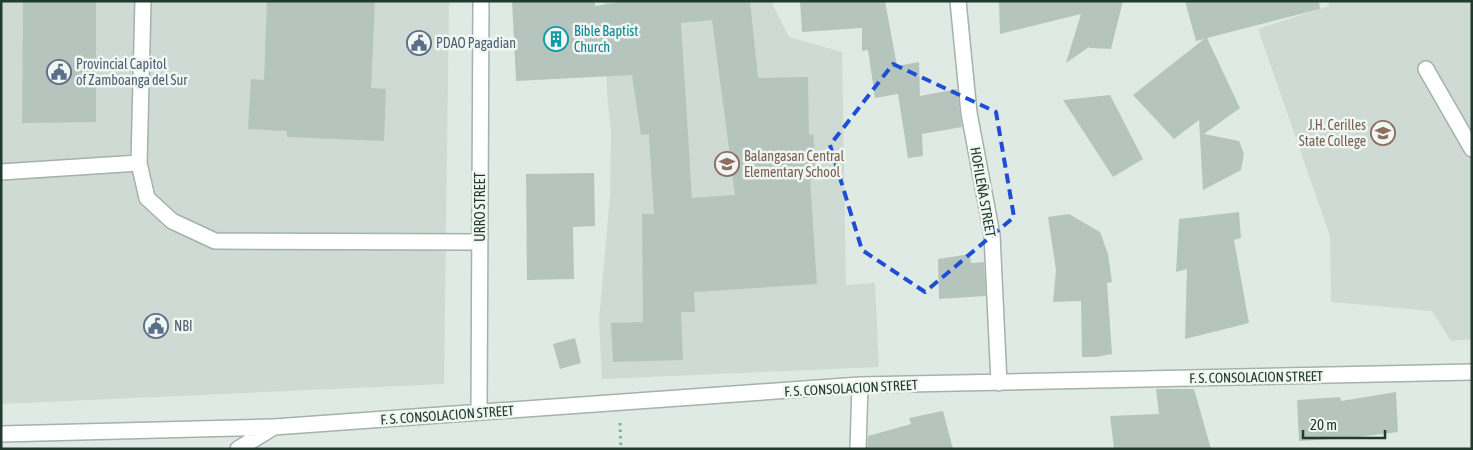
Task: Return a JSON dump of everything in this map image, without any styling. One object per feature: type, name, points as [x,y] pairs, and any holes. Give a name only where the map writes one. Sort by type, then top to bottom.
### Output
[{"type":"street","points":[[143,1],[139,163],[147,198],[172,222],[215,241],[479,242]]},
{"type":"street","name":"URRO STREET","points":[[478,412],[481,1]]},
{"type":"street","name":"HOFILEÑA STREET","points":[[958,1],[969,113],[992,235],[999,383]]},
{"type":"street","points":[[1426,69],[1472,149]]},
{"type":"street","points":[[1,172],[139,163]]},
{"type":"street","name":"F. S. CONSOLACION STREET","points":[[238,449],[274,427],[860,385],[1472,372]]},
{"type":"street","points":[[858,449],[860,385]]},
{"type":"street","points":[[1,434],[274,427]]},
{"type":"highlighted area","points":[[893,64],[996,112],[1014,217],[925,292],[862,250],[830,145]]},
{"type":"shaded area","points":[[1,1],[449,1],[444,384],[1,404]]},
{"type":"shaded area","name":"Balangasan Central Elementary School","points":[[604,1],[771,1],[789,37],[842,52],[846,285],[875,283],[879,367],[602,379],[599,320],[610,196],[611,132],[607,92]]},
{"type":"shaded area","name":"J.H. Cerilles State College","points":[[1328,1],[1472,1],[1472,339],[1451,341],[1432,311],[1331,302],[1330,236],[1258,29],[1329,6]]},
{"type":"building","name":"Provincial Capitol of Zamboanga del Sur","points":[[23,1],[96,1],[96,122],[22,123]]},
{"type":"building","points":[[267,1],[375,1],[371,88],[386,89],[384,141],[287,137],[287,131],[248,129],[251,79],[264,80]]},
{"type":"building","points":[[512,1],[595,1],[595,6],[626,1],[750,1],[758,78],[808,77],[809,135],[813,134],[818,179],[810,180],[817,284],[694,292],[695,312],[681,312],[683,360],[613,362],[611,323],[643,322],[642,214],[654,214],[649,134],[641,135],[632,75],[516,81]],"holes":[[[712,20],[735,195],[692,198],[681,23]]]},
{"type":"building","points":[[800,1],[885,1],[897,66],[919,62],[920,96],[957,89],[962,127],[922,134],[923,156],[908,158],[898,94],[875,98],[868,50],[862,51],[862,28],[802,32]]},
{"type":"building","points":[[999,1],[1123,1],[1111,49],[1089,47],[1066,63],[1081,14],[1000,34]]},
{"type":"building","points":[[1185,1],[1319,1],[1320,9],[1207,38],[1240,108],[1204,134],[1239,141],[1244,154],[1241,170],[1203,190],[1199,120],[1174,139],[1133,95],[1204,39],[1196,41]]},
{"type":"building","points":[[1110,95],[1143,159],[1113,177],[1063,100]]},
{"type":"building","points":[[594,173],[595,226],[573,227],[574,279],[527,280],[526,174]]},
{"type":"building","points":[[1239,212],[1241,238],[1234,240],[1249,323],[1185,339],[1187,269],[1176,272],[1179,219]]},
{"type":"building","points":[[1069,214],[1100,232],[1108,254],[1112,282],[1107,283],[1112,354],[1082,357],[1081,301],[1053,302],[1056,270],[1048,217]]},
{"type":"building","points":[[970,254],[971,263],[984,262],[986,296],[939,299],[938,259]]},
{"type":"building","points":[[575,338],[581,363],[560,369],[553,344]]},
{"type":"building","points":[[1156,389],[1194,389],[1211,449],[1114,449],[1110,416],[1159,414]]},
{"type":"building","points":[[1396,392],[1398,432],[1350,438],[1299,441],[1297,400],[1340,397],[1341,401]]},
{"type":"building","points":[[943,411],[953,449],[867,449],[868,436],[911,424],[909,418]]},
{"type":"place","name":"Bible Baptist Church","points":[[556,39]]},
{"type":"place","name":"PDAO Pagadian","points":[[419,43]]},
{"type":"place","name":"Provincial Capitol of Zamboanga del Sur","points":[[59,72]]},
{"type":"place","name":"J.H. Cerilles State College","points":[[1383,133]]},
{"type":"place","name":"Balangasan Central Elementary School","points":[[727,164]]},
{"type":"place","name":"NBI","points":[[156,326]]}]
